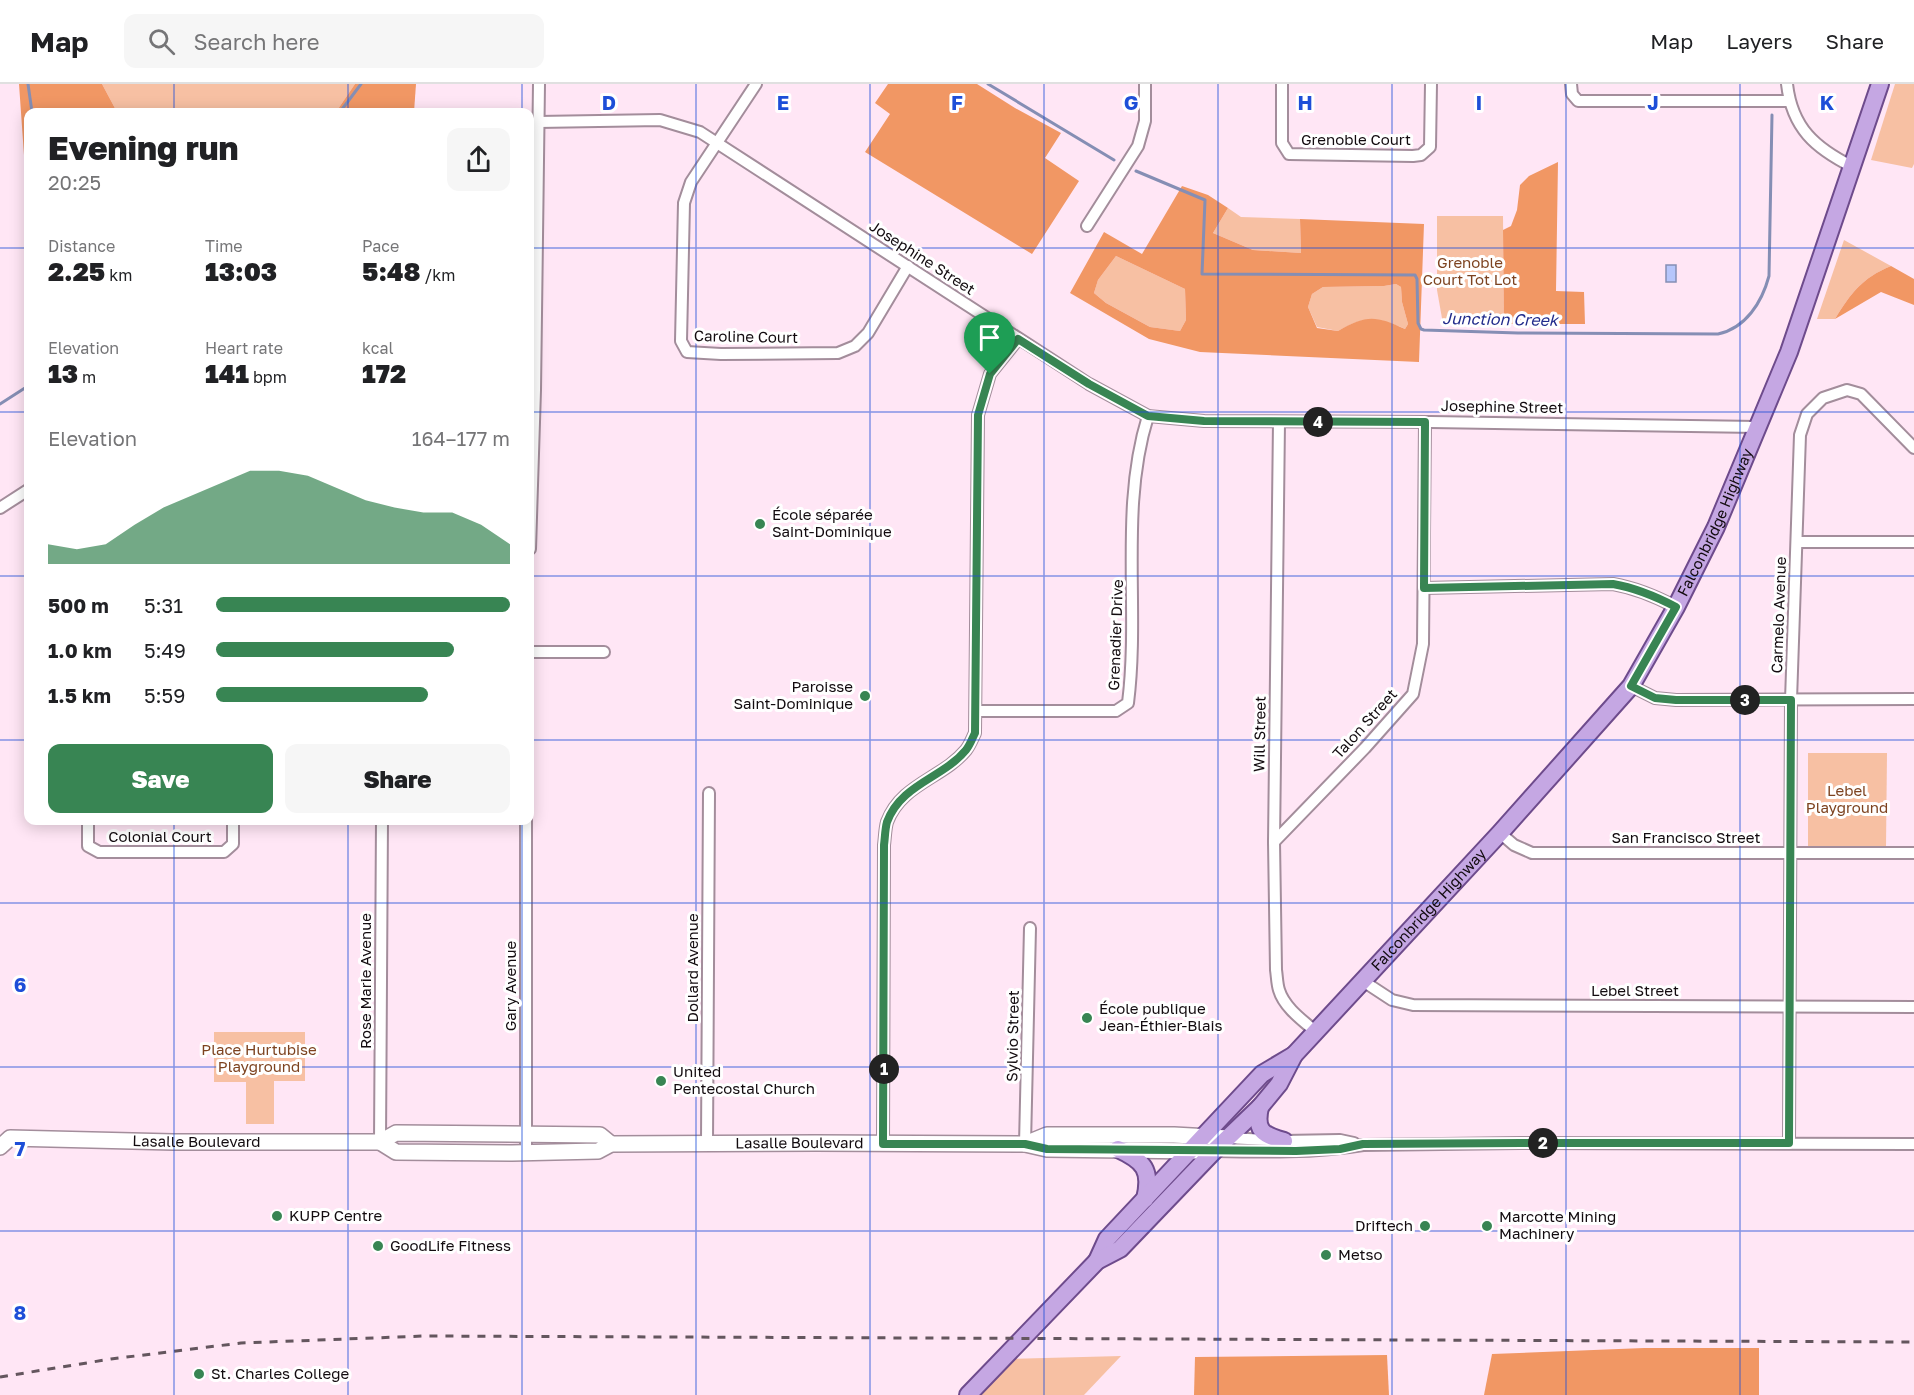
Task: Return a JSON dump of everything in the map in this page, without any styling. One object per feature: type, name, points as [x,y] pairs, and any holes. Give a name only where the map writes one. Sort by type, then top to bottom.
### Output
[{"type":"main road","name":"Falconbridge Highway","points":[[968,1395],[1098,1261],[1120,1249],[1214,1151],[1260,1107],[1279,1084],[1294,1055],[1500,833],[1631,686],[1676,607],[1716,527],[1789,352],[1880,84]]},
{"type":"main road","name":"Falconbridge Highway","points":[[1098,1261],[1107,1239],[1262,1074],[1294,1055]]},
{"type":"main road","points":[[1260,1107],[1258,1119],[1260,1129],[1271,1138],[1284,1141]]},
{"type":"main road","name":"Lasalle Boulevard","points":[[3,1138],[173,1142],[380,1142],[396,1133],[526,1134],[600,1135],[611,1144]]},
{"type":"main road","name":"Lasalle Boulevard","points":[[1025,1144],[1047,1135],[1228,1138]]},
{"type":"main road","name":"Lasalle Boulevard","points":[[380,1142],[396,1152],[598,1151],[611,1144],[707,1143],[1025,1144],[1047,1149],[1214,1151]]},
{"type":"main road","points":[[1118,1149],[1138,1160],[1146,1171],[1148,1179],[1144,1199]]},
{"type":"street","points":[[534,313],[539,84]]},
{"type":"street","points":[[718,142],[756,84]]},
{"type":"street","points":[[1087,226],[1138,146],[1145,121],[1145,84]]},
{"type":"street","name":"Grenoble Court","points":[[1282,84],[1282,143],[1289,154],[1413,156],[1421,155],[1430,147],[1431,84]]},
{"type":"street","points":[[1571,84],[1572,94],[1578,101],[1789,101]]},
{"type":"street","points":[[1787,84],[1789,101],[1796,118],[1812,141],[1834,158],[1853,167]]},
{"type":"street","name":"Josephine Street","points":[[538,122],[660,120],[700,132],[1018,339],[1089,384],[1148,416],[1204,421],[1757,427]]},
{"type":"street","name":"Caroline Court","points":[[718,142],[691,182],[684,203],[681,341],[687,351],[721,354],[838,353],[855,346],[868,333],[908,266]]},
{"type":"street","points":[[883,1144],[884,845],[887,823],[895,805],[913,788],[950,764],[966,750],[975,733],[978,415],[990,374],[1018,339]]},
{"type":"street","name":"Carmelo Avenue","points":[[1789,1143],[1791,700],[1800,435],[1806,414],[1823,398],[1847,390],[1861,394],[1914,448]]},
{"type":"street","name":"Grenadier Drive","points":[[976,711],[1116,711],[1128,703],[1133,667],[1133,488],[1139,445],[1148,416]]},
{"type":"street","name":"Will Street","points":[[1279,422],[1274,842],[1276,970],[1279,990],[1299,1018],[1316,1031]]},
{"type":"street","name":"Talon Street","points":[[1274,842],[1365,748],[1413,694],[1423,644],[1425,422]]},
{"type":"street","points":[[0,508],[24,493]]},
{"type":"street","points":[[1797,542],[1914,542]]},
{"type":"street","points":[[1424,588],[1613,584],[1653,595],[1676,607]]},
{"type":"street","points":[[534,652],[604,652]]},
{"type":"street","points":[[1631,686],[1655,698],[1665,699],[1914,699]]},
{"type":"street","name":"Dollard Avenue","points":[[707,1143],[709,793]]},
{"type":"street","name":"Colonial Court","points":[[88,825],[88,846],[99,852],[224,852],[233,844],[233,825]]},
{"type":"street","name":"Rose Marie Avenue","points":[[380,1142],[382,825]]},
{"type":"street","name":"Gary Avenue","points":[[526,825],[526,1152]]},
{"type":"street","name":"San Francisco Street","points":[[1500,833],[1514,845],[1532,853],[1914,853]]},
{"type":"street","name":"Sylvio Street","points":[[1025,1144],[1030,928]]},
{"type":"street","name":"Lebel Street","points":[[1363,981],[1392,1000],[1413,1005],[1914,1007]]},
{"type":"street","name":"Lasalle Boulevard","points":[[1228,1138],[1284,1141],[1340,1140],[1363,1144],[1914,1144]]},
{"type":"street","name":"Lasalle Boulevard","points":[[1214,1151],[1340,1149],[1363,1144]]},
{"type":"green space","points":[[102,84],[355,84],[339,108],[115,108]]},
{"type":"green space","points":[[1895,84],[1914,84],[1914,164],[1912,168],[1871,160]]},
{"type":"green space","points":[[1228,208],[1241,217],[1300,219],[1301,253],[1253,250],[1213,233]]},
{"type":"green space","name":"Grenoble Court Tot Lot","points":[[1437,216],[1503,216],[1504,324],[1443,324],[1437,290]]},
{"type":"green space","points":[[1844,240],[1891,266],[1858,287],[1835,319],[1817,319]]},
{"type":"green space","points":[[1116,256],[1185,289],[1186,320],[1180,331],[1150,327],[1106,303],[1094,293],[1098,280]]},
{"type":"green space","points":[[1396,284],[1401,287],[1402,302],[1408,324],[1405,329],[1378,320],[1363,320],[1338,331],[1317,327],[1308,307],[1312,294],[1323,287]]},
{"type":"green space","name":"Lebel Playground","points":[[1808,753],[1887,753],[1886,847],[1808,846]]},
{"type":"green space","name":"Place Hurtubise Playground","points":[[214,1032],[305,1032],[305,1081],[274,1081],[274,1124],[246,1124],[246,1082],[214,1082]]},
{"type":"green space","points":[[1121,1356],[1084,1395],[976,1395],[1004,1359]]},
{"type":"shaded area","points":[[19,84],[102,84],[115,108],[24,108],[24,155]]},
{"type":"shaded area","points":[[355,84],[416,84],[414,108],[339,108]]},
{"type":"shaded area","points":[[888,84],[977,84],[1061,133],[1045,158],[1079,181],[1032,254],[865,152],[890,114],[875,103]]},
{"type":"shaded area","points":[[1558,162],[1556,291],[1584,292],[1585,324],[1504,324],[1503,230],[1511,226],[1517,210],[1520,185],[1529,176]]},
{"type":"shaded area","points":[[1182,186],[1208,195],[1228,208],[1213,233],[1253,250],[1301,253],[1300,219],[1424,224],[1419,362],[1200,352],[1149,339],[1070,293],[1104,232],[1142,254]],"holes":[[[1116,256],[1185,289],[1186,320],[1180,331],[1150,327],[1106,303],[1094,293],[1098,280]],[[1396,284],[1401,287],[1402,302],[1408,324],[1405,329],[1378,319],[1356,322],[1338,331],[1317,328],[1308,307],[1312,294],[1323,287]]]},
{"type":"shaded area","points":[[1891,266],[1914,279],[1914,305],[1881,292],[1835,319],[1858,287]]},
{"type":"shaded area","points":[[1644,1348],[1759,1348],[1759,1395],[1484,1395],[1492,1354]]},
{"type":"shaded area","points":[[1387,1355],[1389,1395],[1194,1395],[1195,1357]]},
{"type":"water","points":[[1666,265],[1676,265],[1676,282],[1666,282]]},
{"type":"waterway","points":[[28,84],[31,108]]},
{"type":"waterway","name":"Junction Creek","points":[[343,108],[361,84]]},
{"type":"waterway","points":[[988,84],[1114,160]]},
{"type":"waterway","name":"Junction Creek","points":[[1136,171],[1205,200],[1202,274],[1415,275],[1418,323],[1424,330],[1718,334],[1728,331],[1745,320],[1762,295],[1769,276],[1772,115]]},
{"type":"waterway","name":"Junction Creek","points":[[0,404],[24,389]]},
{"type":"railway","points":[[0,1377],[111,1359],[241,1343],[424,1336],[1914,1342]]},
{"type":"place","name":"École séparée Saint-Dominique","points":[[760,524]]},
{"type":"place","name":"Paroisse Saint-Dominique","points":[[865,696]]},
{"type":"place","name":"École publique Jean-Éthier-Blais","points":[[1087,1018]]},
{"type":"place","name":"United Pentecostal Church","points":[[661,1081]]},
{"type":"place","name":"KUPP Centre","points":[[277,1216]]},
{"type":"place","name":"Driftech","points":[[1425,1226]]},
{"type":"place","name":"Marcotte Mining Machinery","points":[[1487,1226]]},
{"type":"place","name":"GoodLife Fitness","points":[[378,1246]]},
{"type":"place","name":"Metso","points":[[1326,1255]]},
{"type":"place","name":"St. Charles College","points":[[199,1374]]},
{"type":"route","points":[[1018,339],[1089,384],[1148,416],[1204,421],[1425,422],[1424,588],[1613,584],[1633,588],[1676,607],[1631,686],[1655,698],[1676,700],[1791,700],[1789,1143],[1363,1144],[1340,1149],[1235,1152],[1047,1149],[1025,1144],[883,1144],[884,845],[887,823],[895,805],[913,788],[950,764],[966,750],[975,733],[978,415],[990,374],[1018,339]]}]
